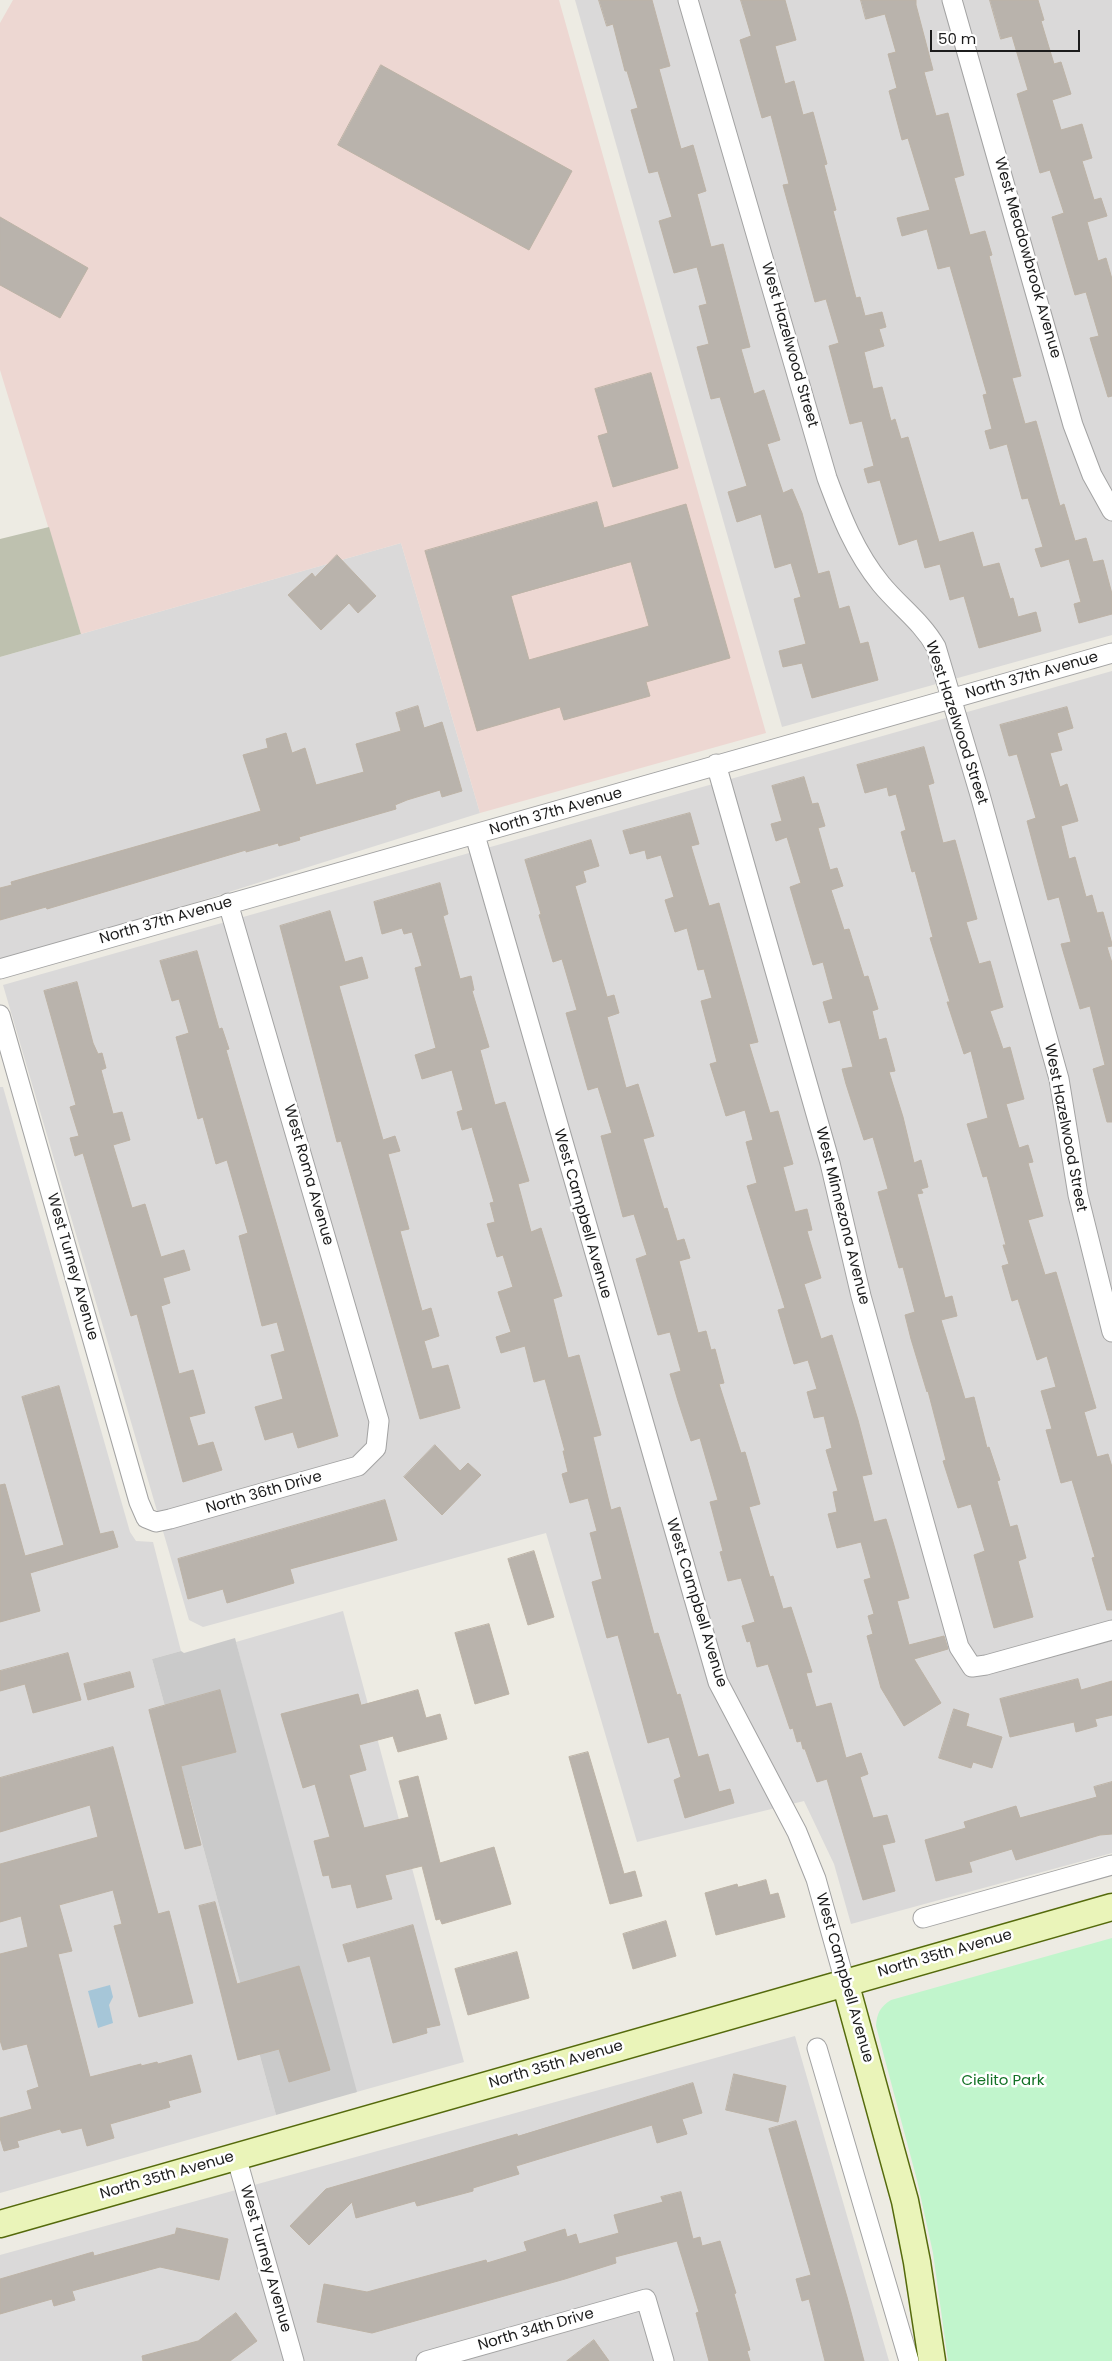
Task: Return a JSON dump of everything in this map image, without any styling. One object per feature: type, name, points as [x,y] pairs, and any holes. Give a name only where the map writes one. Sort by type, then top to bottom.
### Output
[{"type":"main road","name":"North 35th Avenue","points":[[0,2224],[1112,1906]]},
{"type":"main road","name":"West Campbell Avenue","points":[[845,1982],[905,2202],[917,2262],[932,2361]]},
{"type":"street","name":"West Hazelwood Street","points":[[688,0],[827,478],[838,509],[851,538],[881,583],[926,629],[936,647],[1059,1079],[1078,1195],[1112,1332]]},
{"type":"street","name":"West Meadowbrook Avenue","points":[[952,0],[1076,432],[1092,475],[1112,511]]},
{"type":"street","name":"North 37th Avenue","points":[[0,969],[1112,653]]},
{"type":"street","name":"West Minnezona Avenue","points":[[716,764],[830,1163],[861,1296],[959,1646],[972,1667],[986,1665],[1112,1630]]},
{"type":"street","name":"West Campbell Avenue","points":[[474,835],[715,1673],[797,1832],[816,1879],[845,1982]]},
{"type":"street","name":"West Roma Avenue","points":[[228,903],[379,1421],[376,1448]]},
{"type":"street","name":"West Turney Avenue","points":[[0,1015],[136,1493],[146,1518]]},
{"type":"street","name":"North 36th Drive","points":[[146,1518],[156,1522],[170,1519],[358,1466],[376,1448]]},
{"type":"street","points":[[923,1918],[1112,1866]]},
{"type":"street","points":[[817,2048],[909,2361]]},
{"type":"street","name":"West Turney Avenue","points":[[236,2156],[294,2361]]},
{"type":"street","name":"North 34th Drive","points":[[426,2361],[646,2299],[664,2361]]},
{"type":"shaded area","points":[[13,0],[559,0],[766,733],[480,813],[401,543],[81,634],[0,370],[0,23]]},
{"type":"shaded area","points":[[575,0],[1112,0],[1112,635],[782,727]]},
{"type":"shaded area","points":[[49,527],[81,634],[0,657],[0,539]]},
{"type":"shaded area","points":[[401,543],[480,813],[0,964],[0,657]]},
{"type":"shaded area","points":[[1112,671],[1112,1853],[851,1924],[834,1864],[804,1801],[637,1842],[546,1533],[203,1627],[189,1620],[3,985]]},
{"type":"shaded area","points":[[0,1087],[3,1087],[130,1532],[136,1541],[153,1542],[181,1651],[152,1659],[276,2115],[0,2193]]},
{"type":"shaded area","points":[[343,1611],[464,2062],[353,2093],[236,1642]]},
{"type":"shaded area","points":[[235,1638],[357,2092],[276,2115],[152,1659],[181,1651],[184,1653]]},
{"type":"shaded area","points":[[795,2036],[889,2361],[0,2361],[0,2255]]},
{"type":"green space","name":"Cielito Park","points":[[1112,1938],[1112,2361],[948,2361],[933,2253],[917,2180],[876,2026],[878,2014],[884,2005],[891,2000]]},
{"type":"water","points":[[110,1985],[113,1997],[109,2005],[113,2023],[98,2028],[88,1991]]},
{"type":"building","points":[[599,0],[652,0],[670,66],[659,69],[681,149],[693,145],[706,191],[697,194],[711,247],[723,244],[750,347],[741,349],[754,394],[764,390],[780,440],[767,444],[783,493],[792,489],[802,513],[818,574],[829,571],[839,609],[849,606],[860,644],[868,642],[878,680],[812,698],[802,663],[783,667],[779,651],[806,644],[794,599],[801,597],[791,563],[775,568],[761,514],[737,522],[728,492],[747,486],[720,397],[711,399],[697,347],[709,344],[699,306],[707,304],[697,267],[674,273],[659,221],[672,217],[658,171],[649,173],[631,110],[638,108],[627,71],[625,71],[613,24],[607,26]]},
{"type":"building","points":[[741,0],[785,0],[796,40],[775,46],[785,84],[794,81],[803,115],[813,112],[827,164],[824,165],[836,210],[833,211],[856,298],[860,297],[865,316],[882,312],[886,327],[879,329],[884,346],[864,352],[873,389],[882,387],[891,421],[895,419],[901,439],[908,437],[939,542],[973,532],[983,567],[999,563],[1010,599],[1013,598],[1018,617],[1036,612],[1041,631],[979,648],[964,596],[950,600],[940,564],[925,568],[917,539],[899,545],[880,480],[868,483],[864,469],[874,466],[862,421],[850,424],[829,346],[839,343],[826,299],[815,302],[783,185],[789,184],[771,115],[762,118],[740,40],[751,36]]},
{"type":"building","points":[[861,0],[916,0],[933,70],[924,72],[936,116],[948,113],[964,175],[954,178],[970,235],[985,231],[992,255],[989,256],[1021,376],[1012,378],[1025,424],[1036,421],[1060,506],[1064,504],[1075,541],[1086,538],[1093,562],[1103,560],[1112,594],[1112,614],[1079,623],[1074,604],[1081,602],[1069,559],[1041,567],[1035,549],[1043,547],[1028,498],[1022,499],[1007,444],[990,449],[985,431],[992,429],[983,395],[987,394],[950,266],[938,269],[927,229],[902,236],[897,218],[930,210],[908,138],[902,140],[889,91],[897,88],[888,54],[896,52],[885,14],[866,19]]},
{"type":"building","points":[[990,0],[1038,0],[1044,20],[1041,21],[1054,64],[1061,62],[1071,94],[1052,100],[1061,130],[1082,124],[1092,158],[1082,161],[1094,200],[1101,198],[1107,216],[1087,222],[1098,261],[1106,258],[1112,279],[1112,396],[1108,397],[1090,338],[1099,336],[1086,292],[1075,295],[1052,217],[1064,213],[1050,170],[1040,173],[1017,94],[1028,90],[1012,36],[1001,39]]},
{"type":"building","points":[[381,65],[572,171],[529,250],[338,145]]},
{"type":"building","points":[[0,217],[88,268],[60,318],[0,285]]},
{"type":"building","points":[[651,373],[678,468],[613,487],[598,436],[608,433],[595,389]]},
{"type":"building","points":[[597,502],[604,528],[686,504],[730,658],[646,682],[650,696],[564,720],[560,707],[477,731],[425,551]],"holes":[[[631,562],[649,626],[529,660],[511,596]]]},
{"type":"building","points":[[337,555],[376,596],[358,613],[349,603],[321,630],[288,595],[312,573],[315,577]]},
{"type":"building","points":[[418,706],[424,728],[442,722],[462,791],[442,797],[440,790],[395,805],[396,809],[299,837],[300,840],[279,846],[278,843],[246,852],[246,850],[47,909],[46,907],[0,920],[0,888],[12,885],[11,882],[261,811],[243,755],[268,748],[266,739],[286,733],[292,753],[305,748],[316,785],[364,772],[356,744],[401,731],[396,713]]},
{"type":"building","points":[[1067,707],[1073,728],[1057,733],[1062,750],[1050,753],[1060,787],[1067,784],[1078,821],[1061,826],[1069,859],[1075,857],[1086,897],[1092,895],[1097,913],[1103,912],[1112,944],[1112,946],[1107,947],[1112,963],[1112,1122],[1107,1122],[1093,1069],[1105,1065],[1090,1006],[1080,1009],[1061,944],[1071,942],[1059,897],[1048,900],[1027,821],[1036,818],[1017,754],[1009,756],[1000,725]]},
{"type":"building","points":[[924,747],[934,783],[928,785],[943,843],[955,840],[977,919],[966,922],[979,964],[990,961],[1003,1007],[990,1011],[1003,1049],[1010,1047],[1024,1099],[1006,1104],[1019,1148],[1028,1145],[1033,1162],[1028,1163],[1043,1216],[1028,1220],[1045,1275],[1056,1272],[1096,1408],[1084,1412],[1097,1457],[1108,1454],[1112,1467],[1112,1610],[1107,1610],[1092,1558],[1095,1557],[1072,1480],[1061,1483],[1046,1430],[1052,1429],[1041,1391],[1056,1387],[1047,1356],[1037,1360],[1018,1299],[1012,1301],[1002,1266],[1009,1264],[1003,1245],[1006,1245],[987,1176],[983,1177],[967,1124],[988,1118],[971,1051],[964,1054],[947,1002],[950,1002],[930,938],[933,937],[915,871],[912,872],[901,832],[906,830],[896,794],[889,796],[887,787],[865,793],[857,765]]},
{"type":"building","points":[[804,777],[812,804],[818,803],[825,826],[818,828],[830,870],[837,868],[843,886],[831,890],[844,930],[849,929],[864,977],[868,976],[878,1009],[872,1011],[879,1040],[886,1038],[895,1071],[889,1072],[903,1117],[914,1163],[921,1160],[928,1187],[921,1189],[923,1193],[917,1194],[945,1298],[952,1296],[957,1316],[941,1320],[965,1399],[974,1397],[987,1448],[989,1447],[1000,1480],[997,1481],[1010,1527],[1017,1525],[1026,1558],[1018,1561],[1033,1617],[994,1628],[974,1555],[985,1551],[971,1504],[958,1508],[943,1461],[946,1460],[928,1391],[905,1315],[915,1312],[903,1267],[899,1268],[878,1192],[888,1189],[873,1137],[864,1140],[846,1084],[842,1069],[853,1067],[840,1020],[829,1023],[823,1002],[833,999],[823,962],[813,965],[790,887],[801,883],[787,837],[776,841],[771,824],[782,821],[772,786]]},
{"type":"building","points":[[690,813],[699,844],[691,846],[709,906],[719,903],[758,1042],[749,1044],[770,1113],[778,1111],[793,1164],[783,1167],[795,1212],[807,1209],[812,1230],[807,1231],[821,1278],[804,1284],[821,1339],[832,1335],[858,1420],[872,1474],[862,1476],[874,1522],[886,1519],[909,1598],[897,1601],[909,1645],[944,1636],[948,1649],[914,1659],[941,1703],[904,1726],[881,1688],[867,1636],[873,1634],[868,1616],[874,1614],[864,1580],[871,1578],[861,1542],[837,1548],[828,1514],[837,1512],[833,1492],[838,1491],[826,1450],[832,1448],[824,1416],[814,1418],[807,1392],[817,1389],[808,1360],[794,1364],[778,1310],[785,1308],[747,1186],[757,1183],[746,1142],[753,1140],[745,1110],[726,1116],[710,1064],[717,1062],[701,1001],[712,998],[704,969],[698,970],[687,928],[675,932],[665,900],[674,897],[661,855],[647,859],[645,850],[630,854],[623,831]]},
{"type":"building","points":[[591,840],[599,866],[583,871],[586,882],[575,886],[607,997],[614,995],[619,1013],[607,1017],[626,1088],[638,1084],[654,1136],[643,1139],[664,1209],[667,1208],[677,1241],[684,1239],[690,1258],[679,1261],[698,1333],[706,1331],[711,1350],[715,1349],[724,1383],[719,1384],[741,1453],[745,1452],[760,1504],[749,1507],[770,1577],[773,1576],[783,1609],[791,1607],[812,1672],[806,1673],[816,1707],[831,1703],[846,1758],[861,1753],[868,1774],[860,1777],[873,1818],[887,1815],[895,1842],[882,1845],[895,1891],[863,1900],[827,1779],[817,1782],[801,1741],[797,1742],[793,1728],[790,1729],[768,1664],[757,1667],[750,1641],[747,1642],[742,1626],[755,1622],[741,1578],[728,1581],[720,1552],[723,1551],[710,1502],[718,1500],[700,1438],[691,1441],[678,1401],[670,1374],[681,1371],[670,1332],[658,1335],[636,1259],[647,1255],[634,1214],[623,1217],[601,1136],[612,1133],[598,1087],[588,1090],[566,1013],[577,1010],[562,959],[553,962],[539,915],[541,914],[525,860]]},
{"type":"building","points":[[440,883],[448,914],[443,916],[460,979],[471,976],[474,990],[472,991],[489,1047],[480,1050],[495,1105],[505,1102],[529,1181],[518,1184],[531,1232],[541,1228],[562,1296],[553,1299],[568,1358],[579,1355],[601,1435],[593,1437],[611,1510],[620,1507],[654,1634],[658,1633],[677,1695],[680,1694],[698,1757],[708,1754],[719,1792],[730,1789],[734,1803],[685,1818],[674,1780],[681,1777],[669,1737],[648,1743],[618,1635],[607,1638],[592,1582],[602,1579],[590,1533],[597,1531],[588,1498],[570,1503],[562,1474],[568,1472],[563,1451],[565,1451],[545,1379],[534,1382],[525,1346],[501,1353],[496,1337],[511,1332],[498,1292],[513,1287],[503,1255],[497,1257],[487,1224],[495,1222],[490,1203],[494,1202],[472,1127],[462,1130],[457,1112],[463,1110],[452,1070],[422,1079],[415,1055],[436,1048],[415,968],[422,966],[412,932],[404,934],[402,928],[382,934],[374,902]]},
{"type":"building","points":[[330,911],[345,962],[362,957],[368,978],[339,986],[383,1140],[395,1136],[400,1151],[388,1154],[409,1229],[400,1231],[422,1311],[431,1308],[439,1336],[424,1341],[432,1369],[448,1365],[460,1408],[420,1419],[341,1141],[337,1142],[280,926]]},
{"type":"building","points":[[197,951],[219,1029],[222,1028],[229,1049],[226,1050],[338,1436],[298,1448],[293,1432],[265,1440],[255,1407],[283,1399],[271,1355],[285,1351],[277,1322],[262,1326],[239,1236],[248,1233],[227,1160],[216,1164],[203,1117],[198,1119],[176,1037],[189,1033],[179,999],[172,1001],[160,961]]},
{"type":"building","points":[[77,982],[93,1043],[98,1054],[102,1053],[106,1068],[101,1070],[113,1114],[122,1112],[130,1140],[113,1145],[132,1208],[145,1204],[161,1257],[184,1250],[190,1270],[163,1278],[170,1303],[161,1306],[179,1374],[193,1370],[205,1413],[189,1417],[198,1446],[213,1442],[222,1470],[183,1482],[137,1314],[131,1316],[83,1153],[75,1156],[70,1138],[79,1136],[70,1107],[76,1105],[44,991]]},
{"type":"building","points":[[59,1386],[100,1534],[113,1531],[118,1547],[30,1573],[40,1611],[0,1622],[0,1485],[5,1484],[25,1556],[64,1545],[22,1397]]},
{"type":"building","points":[[435,1445],[460,1471],[468,1463],[481,1475],[442,1515],[404,1477]]},
{"type":"building","points":[[385,1500],[397,1540],[290,1569],[294,1583],[227,1603],[223,1589],[188,1599],[178,1559]]},
{"type":"building","points":[[534,1551],[554,1617],[528,1625],[508,1559]]},
{"type":"building","points":[[489,1624],[509,1694],[475,1704],[455,1633]]},
{"type":"building","points":[[68,1653],[81,1700],[33,1713],[25,1684],[0,1691],[0,1671]]},
{"type":"building","points":[[130,1672],[134,1687],[88,1700],[84,1684]]},
{"type":"building","points":[[1078,1679],[1081,1690],[1112,1681],[1112,1715],[1095,1719],[1097,1726],[1076,1732],[1074,1722],[1010,1737],[1000,1699]]},
{"type":"building","points":[[220,1690],[236,1752],[181,1766],[201,1845],[185,1849],[149,1710]]},
{"type":"building","points":[[418,1690],[426,1718],[440,1714],[447,1739],[398,1752],[393,1736],[359,1745],[366,1770],[349,1775],[364,1828],[409,1817],[399,1781],[418,1776],[440,1863],[494,1847],[511,1904],[442,1924],[440,1919],[436,1920],[422,1866],[385,1875],[392,1899],[357,1908],[351,1884],[332,1888],[329,1875],[323,1876],[314,1841],[330,1837],[315,1784],[303,1788],[281,1714],[358,1694],[361,1705]]},
{"type":"building","points":[[954,1709],[969,1714],[966,1726],[1002,1737],[992,1768],[973,1762],[971,1768],[939,1758]]},
{"type":"building","points":[[113,1747],[158,1914],[169,1911],[193,2003],[139,2017],[114,1926],[122,1924],[113,1890],[59,1905],[72,1951],[58,1954],[90,2077],[141,2064],[141,2066],[157,2062],[158,2064],[191,2055],[201,2092],[168,2101],[170,2107],[110,2124],[114,2138],[87,2146],[82,2128],[62,2133],[60,2129],[17,2141],[19,2147],[4,2151],[0,2138],[0,2118],[32,2109],[27,2091],[39,2087],[27,2044],[3,2050],[0,2040],[0,1954],[28,1947],[21,1916],[0,1922],[0,1864],[98,1837],[90,1805],[0,1832],[0,1778]]},
{"type":"building","points":[[588,1752],[624,1874],[635,1871],[642,1896],[610,1904],[569,1757]]},
{"type":"building","points":[[1112,1782],[1112,1834],[1100,1835],[1016,1860],[1012,1849],[969,1862],[972,1872],[936,1881],[925,1840],[966,1828],[964,1822],[1016,1806],[1020,1818],[1097,1797],[1094,1787]]},
{"type":"building","points":[[766,1880],[770,1895],[778,1893],[785,1917],[716,1935],[705,1893],[737,1884],[738,1887]]},
{"type":"building","points":[[215,1902],[237,1984],[299,1966],[330,2070],[289,2082],[279,2049],[238,2060],[199,1906]]},
{"type":"building","points":[[666,1921],[676,1956],[633,1969],[623,1934]]},
{"type":"building","points":[[413,1925],[440,2025],[426,2028],[427,2033],[393,2043],[370,1956],[348,1962],[343,1945]]},
{"type":"building","points":[[517,1952],[529,1998],[468,2015],[455,1969]]},
{"type":"building","points":[[734,2074],[786,2086],[778,2122],[726,2110]]},
{"type":"building","points":[[693,2083],[702,2113],[682,2119],[687,2134],[657,2143],[652,2125],[516,2166],[519,2174],[473,2188],[473,2191],[417,2206],[415,2201],[356,2218],[352,2202],[309,2245],[290,2226],[326,2189],[517,2134],[518,2136]]},
{"type":"building","points":[[796,2121],[864,2361],[825,2361],[809,2299],[802,2301],[796,2279],[811,2275],[769,2129]]},
{"type":"building","points":[[681,2192],[693,2239],[700,2237],[702,2246],[720,2241],[736,2293],[734,2294],[750,2350],[747,2351],[750,2361],[709,2361],[696,2313],[699,2312],[677,2241],[615,2257],[616,2263],[565,2279],[372,2333],[317,2322],[324,2284],[367,2292],[486,2260],[487,2263],[527,2251],[524,2242],[565,2229],[567,2237],[576,2234],[579,2244],[619,2233],[614,2215],[663,2202],[661,2197]]},
{"type":"building","points":[[177,2228],[228,2239],[219,2280],[160,2267],[72,2291],[75,2300],[54,2306],[52,2299],[0,2314],[0,2279],[93,2252],[94,2256],[175,2234]]},
{"type":"building","points":[[236,2313],[257,2341],[230,2361],[143,2361],[142,2356],[198,2341]]},
{"type":"building","points":[[594,2340],[609,2361],[567,2361]]}]
